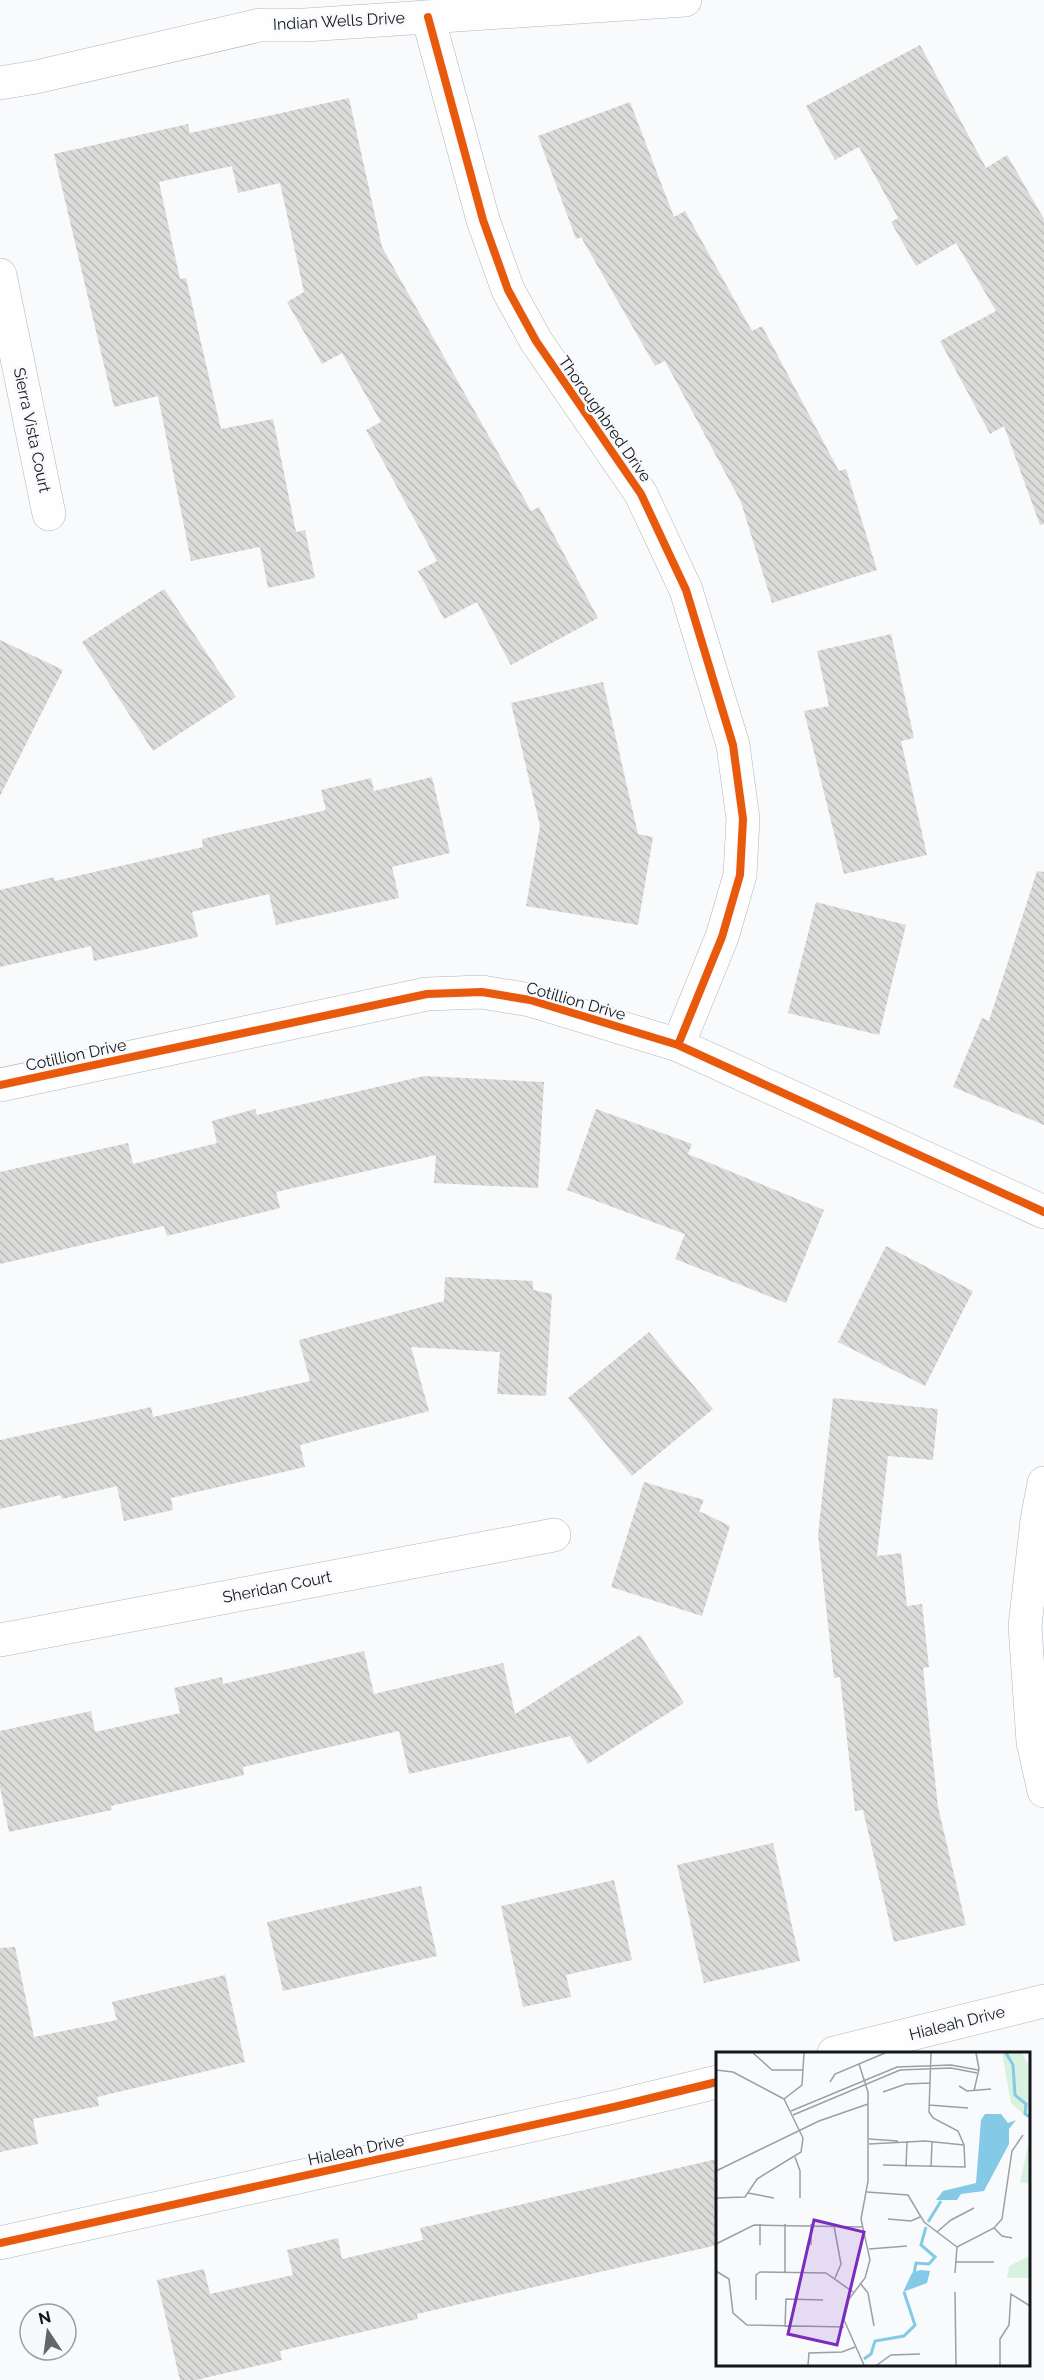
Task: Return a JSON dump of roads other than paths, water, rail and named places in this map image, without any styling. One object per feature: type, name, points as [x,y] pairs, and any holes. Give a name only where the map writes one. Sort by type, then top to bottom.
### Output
[{"type":"street","name":"Indian Wells Drive","points":[[0,83],[36,77],[260,25],[305,25],[685,0]]},
{"type":"street","name":"Thoroughbred Drive","points":[[428,17],[483,220],[508,290],[536,341],[641,494],[686,590],[733,745],[743,819],[740,875],[722,936],[678,1045]]},
{"type":"street","name":"Sierra Vista Court","points":[[0,275],[49,514]]},
{"type":"street","name":"Cotillion Drive","points":[[0,1085],[428,994],[482,992],[530,1000],[678,1045],[1044,1212]]},
{"type":"street","points":[[1044,1483],[1037,1520],[1025,1626],[1032,1742],[1044,1791]]},
{"type":"street","name":"Sheridan Court","points":[[0,1640],[554,1535]]},
{"type":"street","name":"Hialeah Drive","points":[[838,2052],[1044,2001]]},
{"type":"street","name":"Hialeah Drive","points":[[0,2243],[614,2107],[716,2082]]}]
